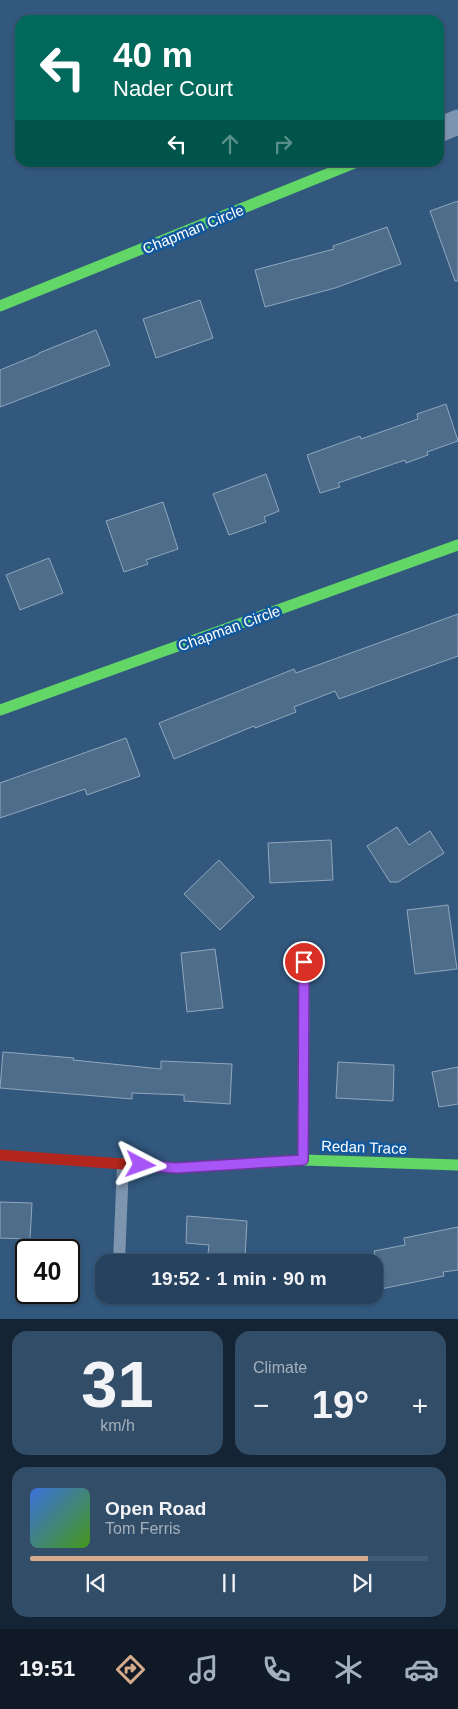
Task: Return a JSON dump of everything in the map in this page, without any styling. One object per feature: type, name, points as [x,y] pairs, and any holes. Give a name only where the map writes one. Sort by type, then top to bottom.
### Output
[{"type":"street","points":[[444,128],[458,122]]},
{"type":"street","name":"Chapman Circle","points":[[0,306],[345,167]]},
{"type":"street","name":"Chapman Circle","points":[[0,710],[458,545]]},
{"type":"street","points":[[303,1160],[304,962]]},
{"type":"street","name":"Redan Trace","points":[[0,1155],[176,1168],[303,1160],[458,1165]]},
{"type":"lane","points":[[119,1254],[123,1164]]},
{"type":"building","points":[[458,201],[458,281],[455,281],[430,211]]},
{"type":"building","points":[[387,227],[401,264],[335,288],[265,307],[255,270],[334,249],[333,246]]},
{"type":"building","points":[[200,300],[213,338],[156,358],[143,319]]},
{"type":"building","points":[[96,330],[110,365],[0,407],[0,370]]},
{"type":"building","points":[[446,404],[458,441],[427,452],[428,455],[406,463],[405,460],[338,483],[340,487],[320,493],[307,455],[360,436],[361,439],[418,419],[417,414]]},
{"type":"building","points":[[266,474],[279,511],[264,517],[266,522],[229,535],[213,494]]},
{"type":"building","points":[[163,502],[178,549],[146,560],[148,564],[124,572],[106,521]]},
{"type":"building","points":[[49,558],[63,593],[20,610],[6,575]]},
{"type":"building","points":[[458,614],[458,656],[339,699],[335,691],[294,707],[296,712],[255,728],[254,726],[174,759],[159,723],[294,669],[296,673]]},
{"type":"building","points":[[126,738],[140,776],[87,795],[85,789],[0,818],[0,783]]},
{"type":"building","points":[[397,827],[409,845],[430,831],[444,853],[398,882],[390,882],[367,846]]},
{"type":"building","points":[[331,840],[333,880],[270,883],[268,843]]},
{"type":"building","points":[[219,860],[254,897],[220,930],[184,894]]},
{"type":"building","points":[[448,905],[457,969],[415,974],[407,910]]},
{"type":"building","points":[[215,949],[223,1008],[187,1012],[181,953]]},
{"type":"building","points":[[3,1052],[74,1058],[73,1060],[161,1069],[161,1061],[232,1064],[230,1104],[184,1101],[184,1095],[132,1093],[132,1099],[0,1088]]},
{"type":"building","points":[[338,1062],[394,1065],[393,1101],[336,1098]]},
{"type":"building","points":[[458,1067],[458,1104],[439,1107],[432,1072]]},
{"type":"building","points":[[0,1202],[32,1203],[30,1239],[0,1238]]},
{"type":"building","points":[[187,1216],[247,1221],[245,1254],[208,1254],[209,1245],[186,1243]]},
{"type":"building","points":[[458,1227],[458,1270],[443,1272],[444,1276],[383,1289],[383,1254],[375,1254],[374,1251],[405,1245],[404,1238]]},
{"type":"traffic: fast","points":[[0,306],[345,167]]},
{"type":"traffic: fast","points":[[0,710],[458,545]]},
{"type":"traffic: fast","points":[[303,1160],[304,962]]},
{"type":"traffic: fast","points":[[239,1164],[303,1160],[458,1165]]},
{"type":"traffic: jam","points":[[0,1155],[177,1168],[239,1164]]},
{"type":"route","points":[[141,1165],[176,1168],[303,1160],[304,962]]}]
